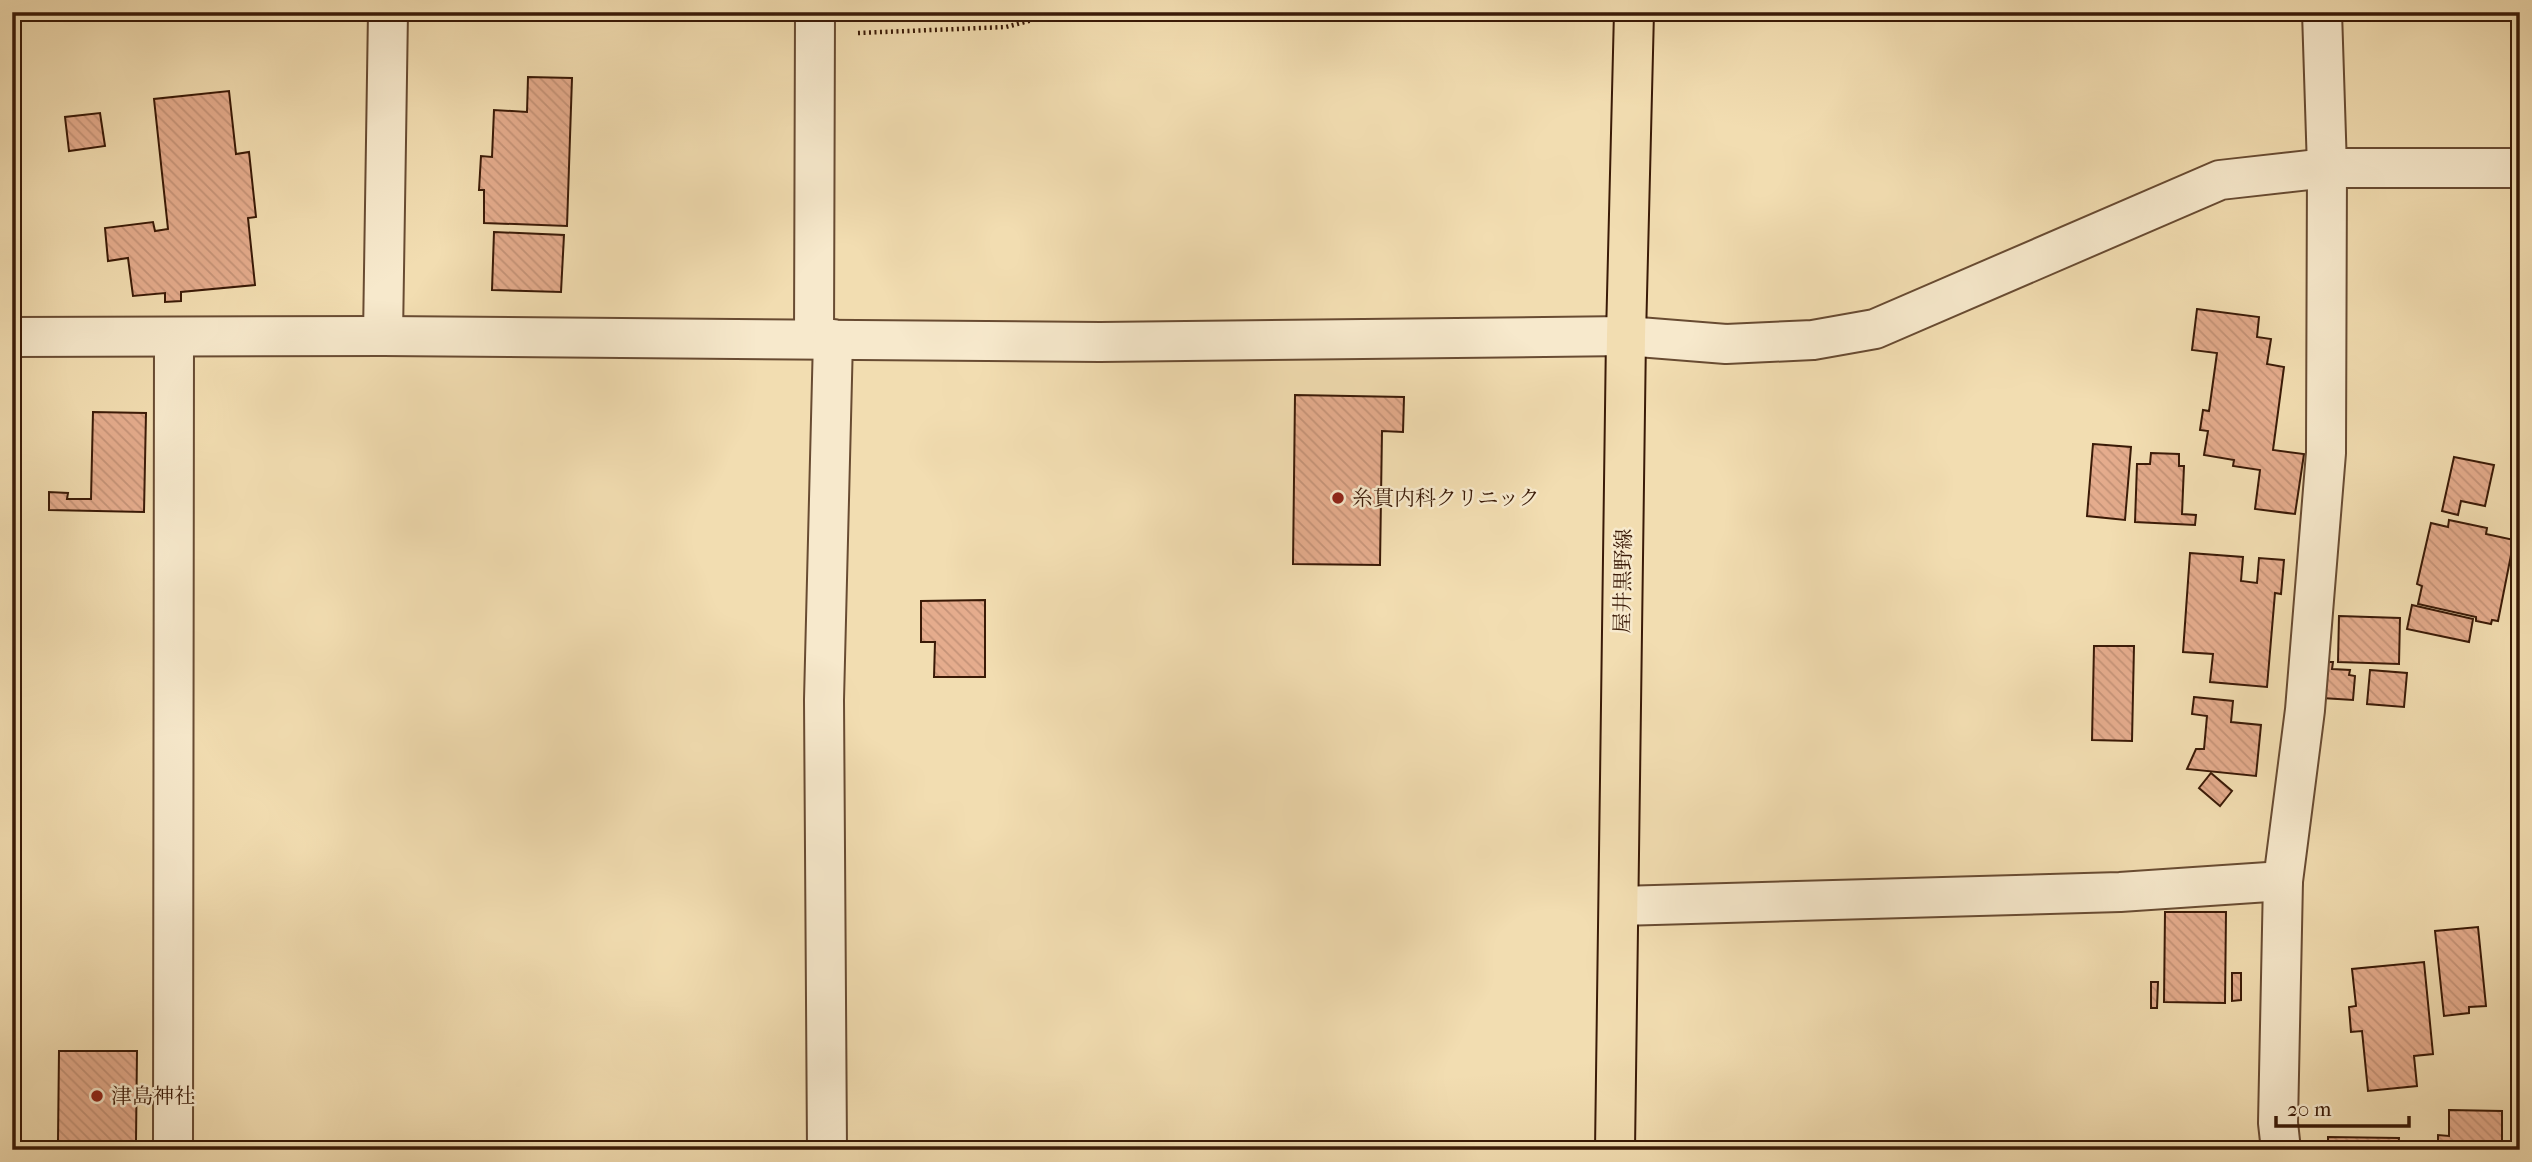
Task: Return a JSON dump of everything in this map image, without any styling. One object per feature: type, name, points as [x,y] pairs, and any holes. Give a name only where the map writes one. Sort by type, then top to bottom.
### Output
[{"type":"main road","name":"屋井黒野線","points":[[1615,1150],[1626,336],[1634,12]]},
{"type":"street","points":[[383,336],[387,12]]},
{"type":"street","points":[[2281,1150],[2278,1123],[2283,881],[2305,710],[2326,453],[2327,168],[2322,12]]},
{"type":"street","points":[[815,23],[824,339],[827,1150]]},
{"type":"street","points":[[12,337],[383,336],[1100,342],[1626,336],[1726,344],[1813,340],[1875,329],[2220,180],[2327,168],[2520,168]]},
{"type":"street","points":[[173,1150],[174,337]]},
{"type":"street","points":[[1619,906],[2120,892],[2283,881]]},
{"type":"path","points":[[815,23],[1006,27],[1063,12]]},
{"type":"building","points":[[528,77],[572,78],[567,226],[484,223],[484,190],[479,190],[481,156],[492,157],[494,110],[527,112]]},
{"type":"building","points":[[229,91],[236,154],[249,152],[256,217],[248,218],[255,285],[181,292],[181,301],[165,302],[165,293],[133,296],[128,258],[108,261],[105,228],[153,222],[155,231],[168,229],[154,99]]},
{"type":"building","points":[[100,113],[105,146],[69,151],[65,117]]},
{"type":"building","points":[[494,232],[564,235],[561,292],[492,290]]},
{"type":"building","points":[[2197,309],[2259,317],[2257,337],[2271,339],[2267,364],[2284,367],[2273,450],[2304,454],[2295,514],[2255,509],[2260,470],[2233,466],[2234,460],[2204,455],[2208,431],[2200,430],[2203,410],[2209,411],[2217,353],[2192,350]]},
{"type":"building","name":"糸貫内科クリニック","points":[[1295,395],[1404,397],[1403,432],[1382,431],[1380,565],[1293,564]]},
{"type":"building","points":[[93,412],[146,413],[144,512],[49,510],[49,492],[68,493],[67,499],[91,499]]},
{"type":"building","points":[[2093,444],[2131,447],[2125,520],[2087,516]]},
{"type":"building","points":[[2151,453],[2179,454],[2179,466],[2184,466],[2182,514],[2196,515],[2195,525],[2135,522],[2137,464],[2150,464]]},
{"type":"building","points":[[2454,457],[2494,465],[2485,506],[2461,501],[2458,515],[2442,511]]},
{"type":"building","points":[[2449,520],[2487,528],[2486,534],[2514,540],[2498,621],[2492,620],[2491,624],[2476,621],[2476,617],[2418,604],[2422,586],[2417,584],[2431,523],[2448,527]]},
{"type":"building","points":[[2190,553],[2243,557],[2241,581],[2257,583],[2259,558],[2284,560],[2281,594],[2275,593],[2267,687],[2210,682],[2213,654],[2183,652]]},
{"type":"building","points":[[985,600],[985,677],[934,677],[935,642],[921,642],[921,601]]},
{"type":"building","points":[[2412,605],[2473,619],[2469,642],[2407,629]]},
{"type":"building","points":[[2339,616],[2400,618],[2399,664],[2338,662]]},
{"type":"building","points":[[2094,646],[2134,646],[2132,741],[2092,740]]},
{"type":"building","points":[[2324,662],[2333,662],[2332,669],[2350,670],[2349,675],[2355,676],[2353,700],[2322,698]]},
{"type":"building","points":[[2370,670],[2407,673],[2404,707],[2367,704]]},
{"type":"building","points":[[2194,697],[2233,701],[2231,722],[2261,725],[2256,776],[2187,769],[2196,749],[2204,749],[2207,716],[2192,714]]},
{"type":"building","points":[[2211,773],[2232,791],[2220,806],[2199,788]]},
{"type":"building","points":[[2165,912],[2226,912],[2225,1003],[2164,1002]]},
{"type":"building","points":[[2478,927],[2486,1006],[2469,1007],[2469,1013],[2444,1016],[2435,931]]},
{"type":"building","points":[[2424,962],[2433,1054],[2414,1056],[2417,1086],[2368,1091],[2362,1031],[2351,1032],[2349,1007],[2356,1006],[2352,969]]},
{"type":"building","points":[[2232,973],[2241,973],[2241,1000],[2232,1001]]},
{"type":"building","points":[[2151,982],[2158,982],[2157,1008],[2151,1008]]},
{"type":"building","name":"津島神社","points":[[59,1051],[137,1051],[136,1141],[58,1141]]},
{"type":"building","points":[[2449,1110],[2502,1111],[2502,1150],[2438,1150],[2438,1135],[2449,1136]]},
{"type":"building","points":[[2328,1137],[2399,1138],[2398,1150],[2328,1150]]},
{"type":"place","name":"糸貫内科クリニック","points":[[1338,498]]},
{"type":"place","name":"津島神社","points":[[97,1096]]}]
